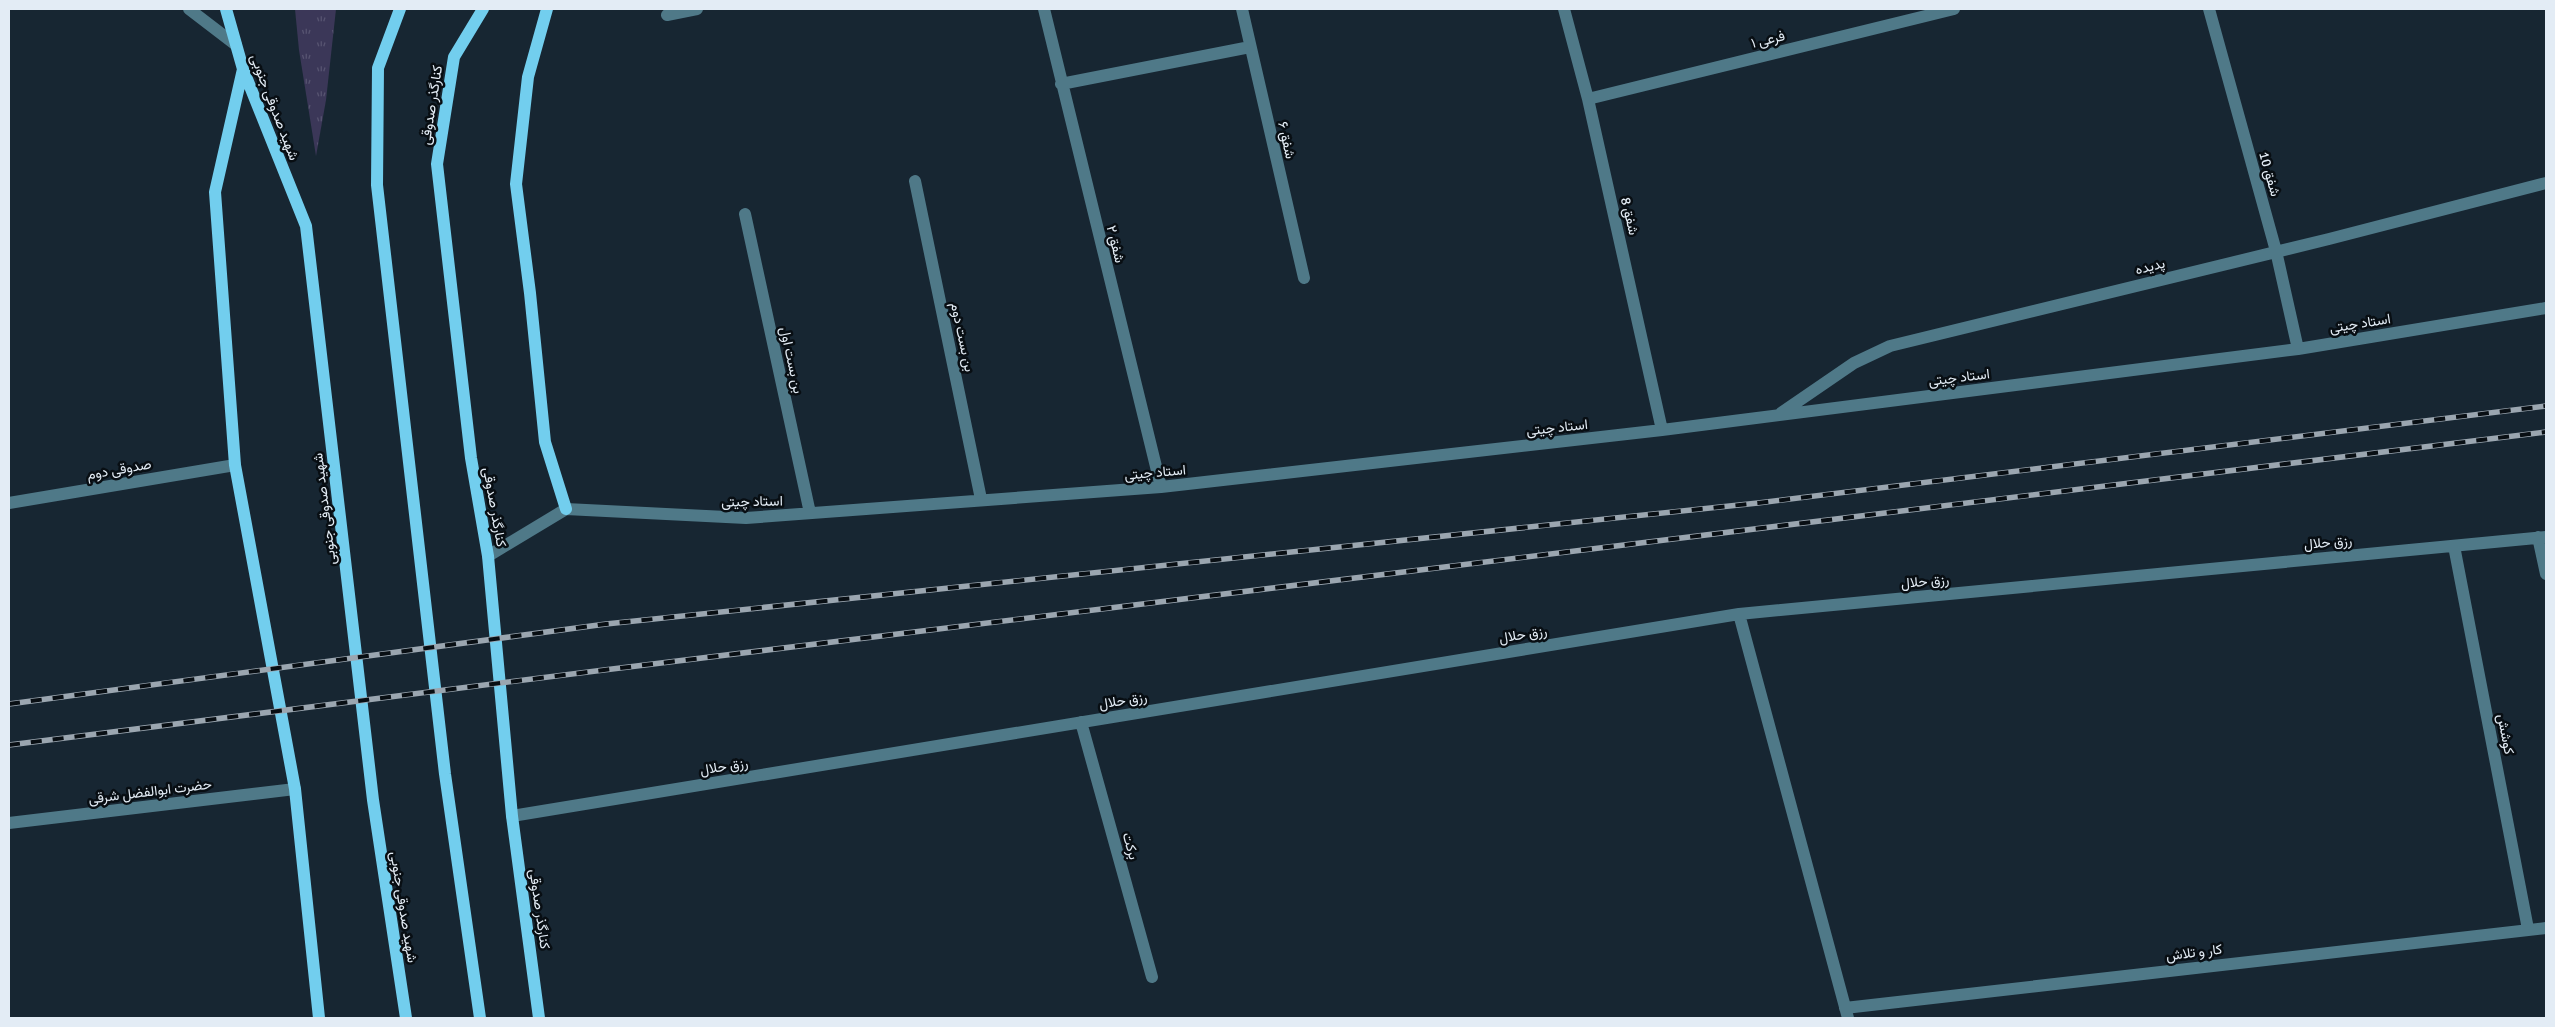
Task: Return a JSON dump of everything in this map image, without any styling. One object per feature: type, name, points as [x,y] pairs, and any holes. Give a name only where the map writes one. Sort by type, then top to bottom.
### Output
[{"type":"main road","name":"شهید صدوقی جنوبی","points":[[226,9],[243,69],[306,226],[373,800],[406,1018]]},
{"type":"main road","points":[[400,9],[378,68],[377,185],[445,774],[480,1018]]},
{"type":"main road","name":"کنارگذر صدوقی","points":[[483,9],[454,57],[437,164],[471,458],[488,556],[512,816],[540,1018]]},
{"type":"main road","points":[[547,9],[528,77],[516,184],[530,292],[545,442],[566,509]]},
{"type":"main road","points":[[243,69],[215,192],[235,465],[295,789],[319,1018]]},
{"type":"street","points":[[189,9],[236,45]]},
{"type":"street","points":[[667,15],[697,9]]},
{"type":"street","name":"شفق ۲","points":[[1044,9],[1161,487]]},
{"type":"street","name":"شفق ۶","points":[[1242,9],[1304,278]]},
{"type":"street","name":"شفق 8","points":[[1564,9],[1588,99],[1662,430]]},
{"type":"street","name":"فرعی ۱","points":[[1588,99],[1954,9]]},
{"type":"street","name":"شفق 10","points":[[2209,9],[2276,250],[2298,349]]},
{"type":"street","points":[[1061,84],[1250,47]]},
{"type":"street","name":"بن بست دوم","points":[[915,180],[982,499]]},
{"type":"street","name":"پدیده","points":[[1778,415],[1854,363],[1890,346],[2276,250],[2329,239],[2546,183]]},
{"type":"street","name":"بن بست اول","points":[[745,214],[810,513]]},
{"type":"street","name":"استاد چیتی","points":[[566,509],[746,518],[1161,487],[1662,430],[2298,349],[2546,308]]},
{"type":"street","name":"صدوقی دوم","points":[[9,503],[235,465]]},
{"type":"street","points":[[488,556],[566,509]]},
{"type":"street","points":[[2542,537],[2546,574]]},
{"type":"street","name":"رزق حلال","points":[[512,816],[1739,614],[2542,537]]},
{"type":"street","name":"کوشش","points":[[2454,546],[2528,929]]},
{"type":"street","points":[[1739,614],[1847,1013]]},
{"type":"street","name":"برکت","points":[[1081,722],[1152,978]]},
{"type":"street","name":"حضرت ابوالفضل شرقی","points":[[9,823],[295,789]]},
{"type":"street","name":"کار و تلاش","points":[[1847,1013],[2546,928]]},
{"type":"green space","points":[[295,9],[336,9],[326,100],[316,156],[299,50]]},
{"type":"railway","points":[[9,704],[606,624],[1758,503],[2546,406]]},
{"type":"railway","points":[[9,745],[604,670],[2546,432]]}]
